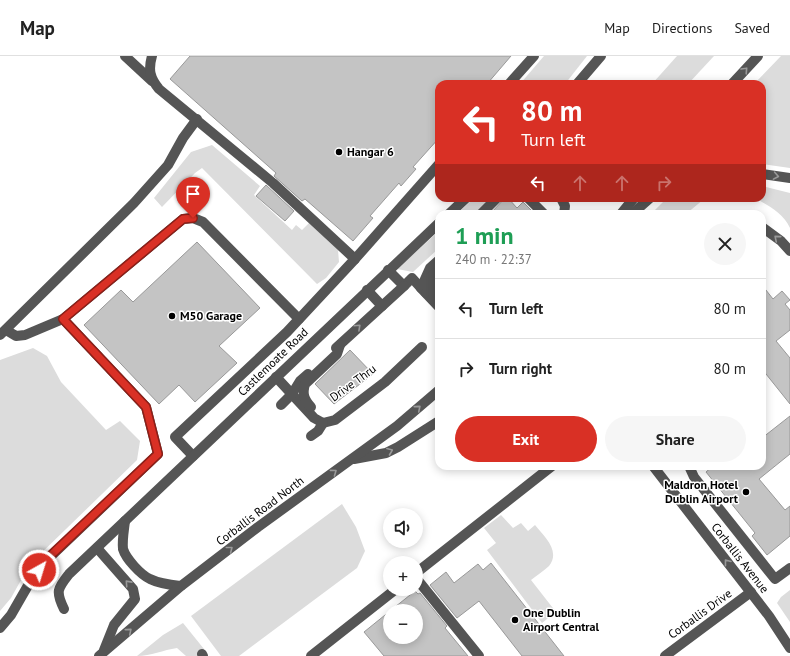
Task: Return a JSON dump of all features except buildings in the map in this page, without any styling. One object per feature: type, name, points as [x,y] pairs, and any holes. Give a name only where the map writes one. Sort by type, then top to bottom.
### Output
[{"type":"street","points":[[124,56],[159,89],[273,183],[355,259]]},
{"type":"street","points":[[152,56],[150,71],[152,81]]},
{"type":"street","points":[[513,80],[534,56]]},
{"type":"street","points":[[580,80],[601,56]]},
{"type":"street","points":[[736,80],[758,56]]},
{"type":"street","points":[[3,333],[134,203],[168,164],[183,138],[197,119]]},
{"type":"street","points":[[193,456],[175,437],[287,332],[355,259],[435,169]]},
{"type":"street","points":[[766,175],[790,178]]},
{"type":"street","points":[[453,210],[462,202]]},
{"type":"street","points":[[485,210],[494,202]]},
{"type":"street","points":[[532,202],[540,210]]},
{"type":"street","points":[[624,210],[631,202]]},
{"type":"street","points":[[636,210],[646,202]]},
{"type":"street","points":[[3,333],[16,336],[25,335],[63,319],[183,219],[193,218],[203,222],[299,319]]},
{"type":"street","name":"Castlemoate Road","points":[[64,609],[59,600],[59,588],[69,574],[435,227]]},
{"type":"street","points":[[766,230],[781,241],[790,251]]},
{"type":"street","points":[[433,297],[430,268],[435,264]]},
{"type":"street","points":[[388,270],[404,286]]},
{"type":"street","points":[[281,405],[292,394],[300,381],[412,278],[433,297]]},
{"type":"street","points":[[433,297],[435,286]]},
{"type":"street","points":[[367,290],[382,306]]},
{"type":"street","points":[[0,628],[11,615],[30,582],[48,558],[158,454],[146,407],[63,319]]},
{"type":"street","name":"Drive Thru","points":[[340,344],[337,354],[308,382],[303,390],[305,400],[317,414],[328,416],[334,414],[376,380],[397,370]]},
{"type":"street","points":[[311,436],[318,431],[324,423],[335,420],[385,382],[422,348]]},
{"type":"street","points":[[276,377],[314,418],[324,423]]},
{"type":"street","name":"Corballis Road North","points":[[101,655],[181,586],[258,527],[396,426],[435,393]]},
{"type":"street","points":[[352,459],[386,453],[435,424]]},
{"type":"street","points":[[423,567],[544,470]]},
{"type":"street","name":"Corballis Avenue","points":[[656,470],[751,592],[790,648]]},
{"type":"street","points":[[691,470],[694,477],[775,579],[790,568]]},
{"type":"street","points":[[125,521],[123,543],[124,550],[131,562],[150,579],[162,583],[181,586]]},
{"type":"street","points":[[96,548],[135,593],[135,598],[130,606],[114,625],[101,655]]},
{"type":"street","points":[[423,587],[479,656]]},
{"type":"street","name":"Corballis Drive","points":[[665,656],[751,592]]},
{"type":"street","points":[[312,656],[387,596]]},
{"type":"shaded area","points":[[544,56],[587,56],[568,80],[523,80]]},
{"type":"shaded area","points":[[677,56],[714,56],[692,80],[656,80]]},
{"type":"shaded area","points":[[781,56],[790,56],[790,168],[766,165],[766,80],[758,80]]},
{"type":"shaded area","points":[[212,145],[260,186],[254,195],[292,230],[296,225],[302,230],[309,223],[338,250],[339,262],[326,278],[317,284],[202,168],[195,173],[162,207],[154,198],[191,152]]},
{"type":"shaded area","points":[[766,187],[790,193],[790,228],[784,218],[762,202],[766,202]]},
{"type":"shaded area","points":[[470,202],[488,202],[479,210],[461,210]]},
{"type":"shaded area","points":[[663,202],[700,202],[691,210],[655,210]]},
{"type":"shaded area","points":[[435,235],[435,252],[413,272],[397,269]]},
{"type":"shaded area","points":[[33,348],[47,356],[61,382],[106,430],[120,421],[140,441],[137,460],[30,564],[11,598],[0,611],[0,360]]},
{"type":"shaded area","points":[[342,504],[356,527],[365,551],[357,568],[239,656],[221,656],[191,616]]},
{"type":"shaded area","points":[[501,515],[513,528],[521,523],[528,531],[535,525],[547,539],[552,549],[553,555],[549,566],[531,580],[556,612],[542,623],[487,550],[496,543],[484,528]]},
{"type":"shaded area","points":[[790,590],[790,622],[777,603],[781,597]]},
{"type":"shaded area","points":[[183,623],[204,649],[197,656],[186,656],[177,648],[137,656],[163,635]]},
{"type":"place","name":"Hangar 6","points":[[339,152]]},
{"type":"place","name":"M50 Garage","points":[[172,316]]},
{"type":"place","name":"Maldron Hotel Dublin Airport","points":[[746,492]]},
{"type":"place","name":"One Dublin Airport Central","points":[[515,620]]},
{"type":"route","points":[[39,570],[48,558],[158,454],[146,407],[63,319],[183,219],[193,218]]}]
